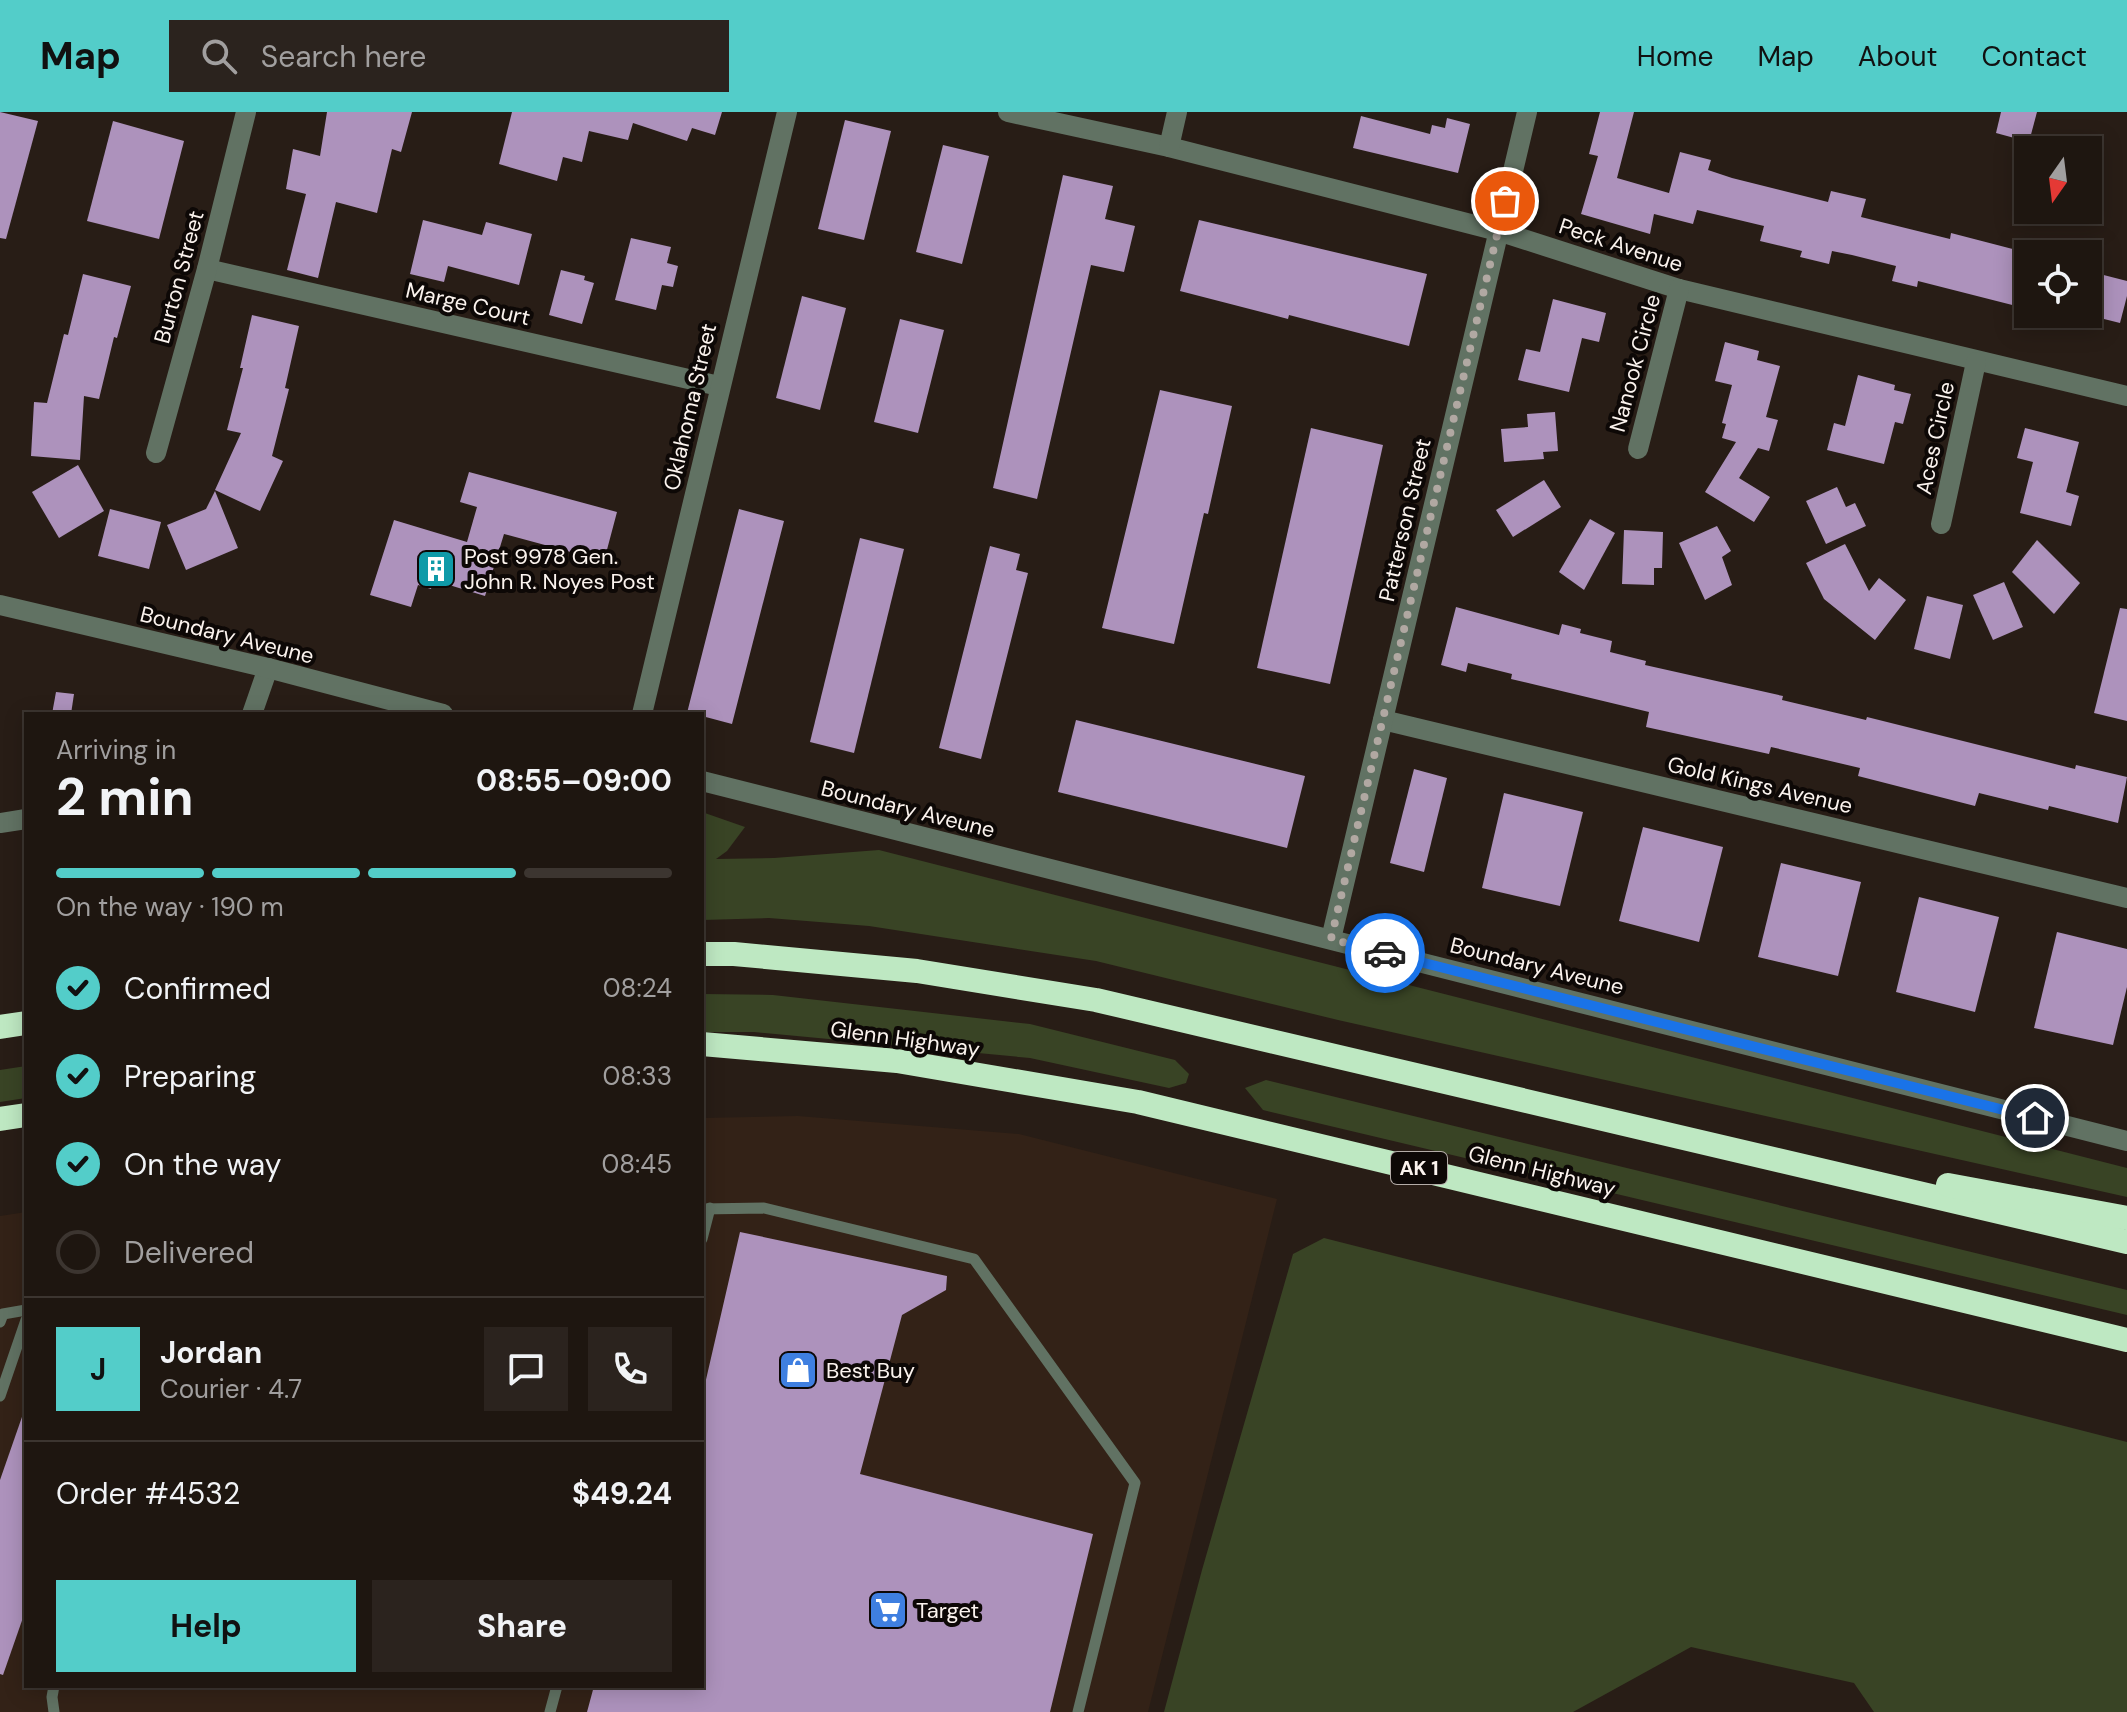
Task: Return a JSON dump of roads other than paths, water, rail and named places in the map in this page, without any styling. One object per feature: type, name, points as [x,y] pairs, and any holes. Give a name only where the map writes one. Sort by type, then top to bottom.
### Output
[{"type":"highway","points":[[704,954],[917,971],[1096,1000],[2127,1242]]},
{"type":"highway","points":[[0,1015],[24,1012]]},
{"type":"highway","points":[[0,1027],[24,1023]]},
{"type":"highway","name":"Glenn Highway","points":[[704,1044],[897,1061],[1138,1102],[2127,1340]]},
{"type":"highway","points":[[0,1119],[24,1115]]},
{"type":"highway","points":[[1808,1165],[1986,1190],[2127,1218]]},
{"type":"street","name":"Burton Street","points":[[156,453],[246,112]]},
{"type":"street","name":"Oklahoma Street","points":[[642,712],[787,112]]},
{"type":"street","name":"Peck Avenue","points":[[1008,112],[1169,147],[1498,231],[1679,289],[2127,396]]},
{"type":"street","points":[[1169,147],[1177,112]]},
{"type":"street","name":"Patterson Street","points":[[1331,939],[1527,112]]},
{"type":"street","name":"Marge Court","points":[[207,269],[719,386]]},
{"type":"street","name":"Nanook Circle","points":[[1638,449],[1679,289]]},
{"type":"street","name":"Aces Circle","points":[[1941,524],[1976,362]]},
{"type":"street","name":"Boundary Aveune","points":[[0,605],[268,668],[435,712]]},
{"type":"street","points":[[253,712],[268,668]]},
{"type":"street","name":"Gold Kings Avenue","points":[[1383,720],[2127,898]]},
{"type":"street","name":"Boundary Aveune","points":[[704,782],[2127,1141]]},
{"type":"street","points":[[0,823],[24,819]]},
{"type":"lane","points":[[706,1209],[764,1208],[974,1259],[1135,1483],[1078,1712]]},
{"type":"lane","points":[[1,1318],[24,1311]]},
{"type":"lane","points":[[0,1396],[24,1326]]},
{"type":"lane","points":[[54,1688],[54,1712]]},
{"type":"lane","points":[[550,1712],[556,1688]]},
{"type":"place","name":"Post 9978 Gen. John R. Noyes Post","points":[[436,569]]},
{"type":"place","name":"Best Buy","points":[[798,1370]]},
{"type":"place","name":"Target","points":[[888,1610]]}]
